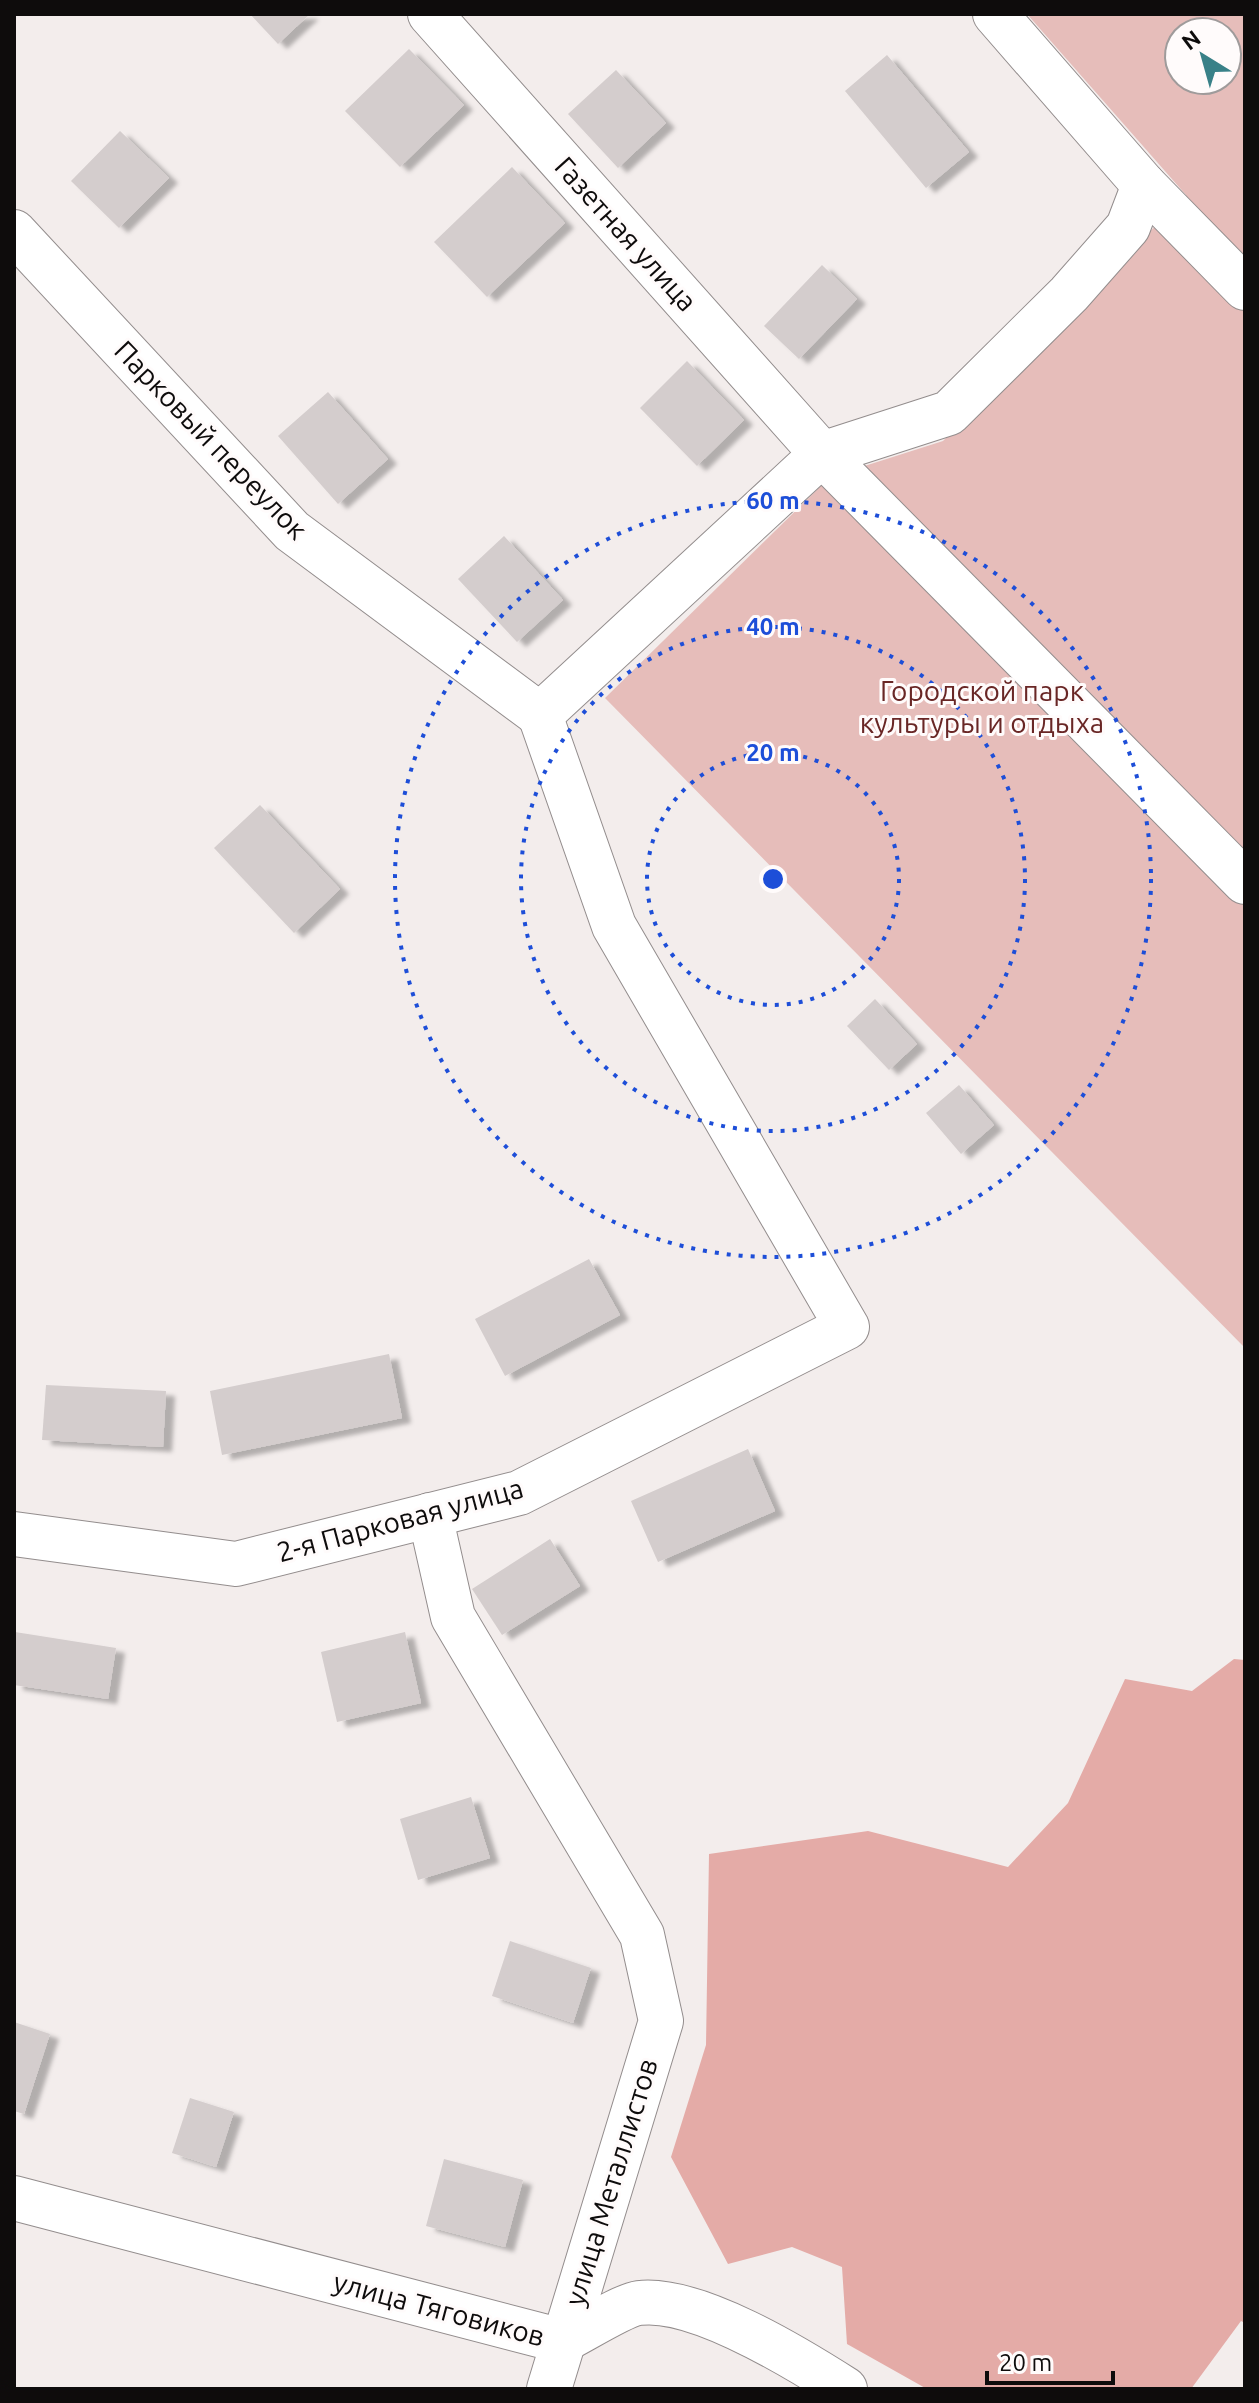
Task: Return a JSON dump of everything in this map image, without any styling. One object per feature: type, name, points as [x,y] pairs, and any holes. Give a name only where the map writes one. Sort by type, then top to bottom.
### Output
[{"type":"street","name":"Газетная улица","points":[[430,14],[822,454],[1245,882]]},
{"type":"street","points":[[995,14],[1144,185],[1245,288]]},
{"type":"street","points":[[540,715],[822,454],[949,413],[1069,294],[1128,227],[1144,185]]},
{"type":"street","name":"Парковый переулок","points":[[14,232],[292,531],[540,715]]},
{"type":"street","name":"2-я Парковая улица","points":[[14,1534],[236,1564],[519,1493],[847,1327],[614,926],[540,715]]},
{"type":"street","name":"улица Металлистов","points":[[430,1515],[453,1617],[642,1935],[661,2021],[549,2389]]},
{"type":"street","name":"улица Тяговиков","points":[[14,2198],[562,2341],[638,2303],[684,2309],[735,2327],[799,2359],[845,2389]]},
{"type":"green space","name":"Городской парк культуры и отдыха","points":[[1027,14],[1245,14],[1245,1348],[605,698],[830,477],[943,441],[1186,195]]},
{"type":"shaded area","points":[[1234,1659],[1245,1660],[1245,2323],[1241,2321],[1191,2389],[927,2389],[847,2344],[842,2267],[792,2247],[728,2264],[671,2157],[706,2045],[709,1854],[868,1831],[1008,1867],[1068,1803],[1125,1679],[1192,1691]]},
{"type":"building","points":[[250,14],[310,14],[278,44]]},
{"type":"building","points":[[409,49],[464,105],[400,167],[345,111]]},
{"type":"building","points":[[887,55],[969,152],[926,188],[845,91]]},
{"type":"building","points":[[616,70],[666,123],[618,168],[568,114]]},
{"type":"building","points":[[120,131],[169,178],[119,228],[71,181]]},
{"type":"building","points":[[512,167],[565,223],[487,297],[434,242]]},
{"type":"building","points":[[822,265],[857,299],[799,359],[764,326]]},
{"type":"building","points":[[687,361],[744,420],[697,466],[640,408]]},
{"type":"building","points":[[328,392],[388,459],[338,504],[278,436]]},
{"type":"building","points":[[504,536],[563,600],[517,642],[458,579]]},
{"type":"building","points":[[260,805],[340,889],[294,933],[214,848]]},
{"type":"building","points":[[875,999],[917,1044],[889,1070],[847,1026]]},
{"type":"building","points":[[959,1085],[994,1125],[961,1154],[926,1113]]},
{"type":"building","points":[[589,1259],[620,1315],[505,1376],[475,1319]]},
{"type":"building","points":[[389,1354],[402,1418],[222,1455],[210,1391]]},
{"type":"building","points":[[46,1385],[166,1391],[163,1447],[42,1440]]},
{"type":"building","points":[[748,1449],[775,1511],[658,1562],[631,1501]]},
{"type":"building","points":[[550,1539],[580,1586],[502,1635],[472,1589]]},
{"type":"building","points":[[15,1632],[116,1648],[108,1699],[14,1685]]},
{"type":"building","points":[[405,1632],[421,1703],[337,1722],[321,1652]]},
{"type":"building","points":[[471,1797],[490,1858],[418,1880],[400,1819]]},
{"type":"building","points":[[510,1941],[591,1968],[573,2023],[492,1996]]},
{"type":"building","points":[[14,2022],[50,2034],[24,2114],[14,2111]]},
{"type":"building","points":[[190,2098],[234,2112],[216,2167],[172,2153]]},
{"type":"building","points":[[444,2159],[523,2180],[505,2247],[426,2226]]}]
